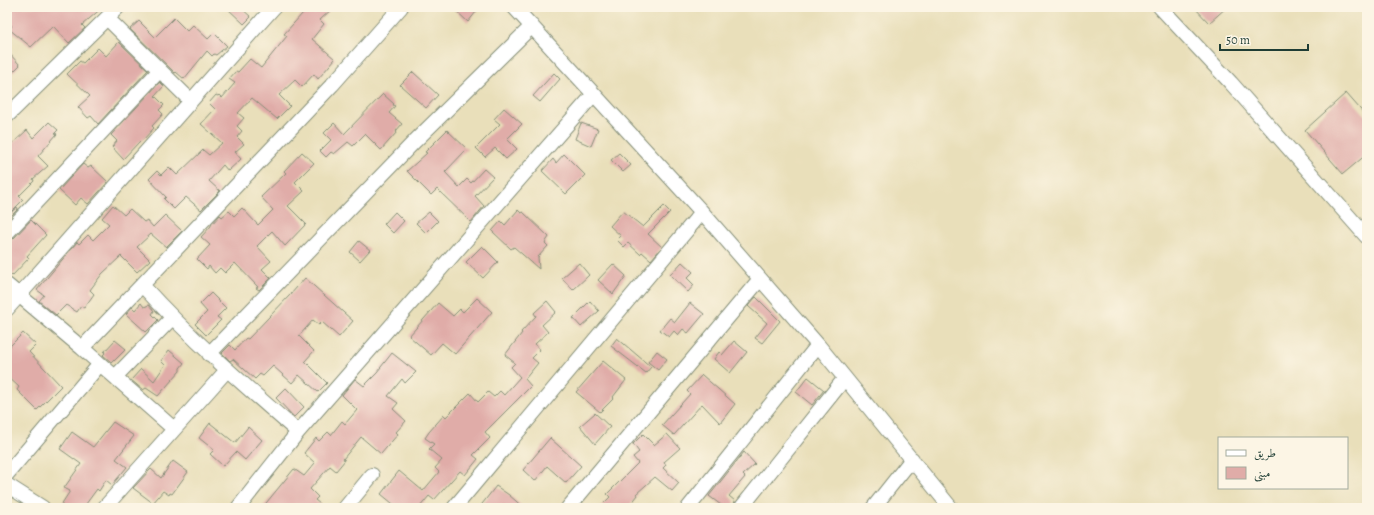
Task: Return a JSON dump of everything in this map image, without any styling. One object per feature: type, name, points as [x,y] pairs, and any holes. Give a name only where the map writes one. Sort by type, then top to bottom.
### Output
[{"type":"street","points":[[7,116],[118,7]]},
{"type":"street","points":[[7,309],[274,7]]},
{"type":"street","points":[[82,348],[326,91],[402,7]]},
{"type":"street","points":[[514,7],[702,212],[818,345],[951,508]]},
{"type":"street","points":[[1160,7],[1231,83],[1367,237]]},
{"type":"street","points":[[106,18],[191,101]]},
{"type":"street","points":[[209,354],[415,141],[532,26]]},
{"type":"street","points":[[7,233],[160,70]]},
{"type":"street","points":[[238,508],[298,432],[594,94]]},
{"type":"street","points":[[454,508],[702,212]]},
{"type":"street","points":[[568,508],[760,279]]},
{"type":"street","points":[[7,285],[82,348],[174,429]]},
{"type":"street","points":[[142,286],[209,354],[298,432]]},
{"type":"street","points":[[115,377],[172,318]]},
{"type":"street","points":[[688,508],[818,345]]},
{"type":"street","points":[[7,474],[100,364]]},
{"type":"street","points":[[104,508],[227,370]]},
{"type":"street","points":[[741,508],[845,378]]},
{"type":"street","points":[[872,508],[912,459]]},
{"type":"street","points":[[345,508],[372,475]]},
{"type":"street","points":[[7,485],[43,508]]},
{"type":"building","points":[[7,7],[103,7],[82,25],[85,28],[69,43],[53,26],[31,47],[9,29],[12,26],[7,21]]},
{"type":"building","points":[[226,7],[240,7],[251,17],[244,24]]},
{"type":"building","points":[[298,7],[334,7],[320,20],[324,24],[312,39],[335,59],[318,79],[314,74],[302,87],[295,80],[279,95],[290,106],[277,119],[252,98],[238,113],[244,118],[237,126],[242,131],[237,137],[244,144],[235,152],[241,159],[228,171],[223,165],[209,181],[220,191],[201,210],[186,197],[174,209],[164,199],[166,197],[149,179],[157,171],[161,175],[169,167],[177,175],[203,150],[209,155],[222,143],[201,124],[215,109],[209,103],[216,95],[219,95],[222,98],[235,83],[229,79],[250,59],[261,68],[287,36],[284,34],[303,13]]},
{"type":"building","points":[[452,7],[480,7],[468,22]]},
{"type":"building","points":[[1194,7],[1227,7],[1209,23]]},
{"type":"building","points":[[174,18],[187,31],[193,25],[208,39],[214,33],[227,46],[216,55],[214,54],[212,56],[207,51],[184,79],[176,72],[175,73],[130,29],[139,21],[155,37]]},
{"type":"building","points":[[119,42],[148,70],[98,124],[91,116],[88,118],[78,107],[90,96],[67,74],[80,61],[83,63],[98,48],[106,56]]},
{"type":"building","points":[[7,51],[20,65],[7,78]]},
{"type":"building","points":[[413,72],[438,95],[426,108],[400,85]]},
{"type":"building","points":[[554,73],[560,79],[540,102],[533,96]]},
{"type":"building","points":[[160,82],[164,86],[155,96],[164,105],[159,110],[163,114],[152,126],[154,128],[123,159],[112,147],[117,141],[111,135]]},
{"type":"building","points":[[1346,93],[1367,117],[1367,154],[1343,174],[1305,130]]},
{"type":"building","points":[[383,94],[395,106],[389,113],[402,124],[381,150],[365,134],[353,146],[348,142],[334,154],[331,152],[326,157],[320,151],[331,140],[324,133],[334,123],[344,134]]},
{"type":"building","points":[[504,108],[522,124],[507,139],[517,149],[506,159],[495,148],[485,157],[476,148],[500,124],[494,119]]},
{"type":"building","points":[[49,122],[58,130],[55,133],[57,134],[38,156],[48,166],[33,179],[34,181],[19,196],[23,200],[12,211],[7,206],[7,136],[13,143],[27,130],[33,138]]},
{"type":"building","points":[[581,123],[598,129],[591,146],[575,139]]},
{"type":"building","points":[[447,130],[467,149],[445,172],[459,187],[467,179],[471,183],[484,169],[493,177],[475,196],[484,206],[471,222],[437,189],[431,195],[407,171],[427,153],[425,152]]},
{"type":"building","points":[[302,152],[314,163],[295,182],[304,191],[288,206],[306,224],[285,246],[272,231],[257,246],[271,261],[262,269],[271,278],[259,290],[256,288],[258,287],[235,263],[225,273],[220,268],[215,273],[209,266],[207,269],[197,259],[210,245],[201,237],[220,215],[222,217],[229,211],[234,216],[242,208],[258,225],[273,210],[261,197],[286,173],[284,171]]},
{"type":"building","points":[[619,153],[631,165],[623,172],[611,160]]},
{"type":"building","points":[[564,154],[585,175],[566,194],[542,171],[553,159],[556,163]]},
{"type":"building","points":[[83,164],[88,168],[91,166],[108,182],[88,204],[81,198],[75,205],[59,190]]},
{"type":"building","points":[[113,205],[124,215],[130,209],[144,222],[147,220],[153,227],[165,215],[182,231],[166,247],[151,234],[137,247],[150,260],[137,272],[121,256],[102,274],[90,290],[94,294],[84,308],[81,306],[77,312],[66,305],[56,315],[39,301],[44,295],[37,290],[77,242],[79,244],[88,235],[93,240],[109,224],[102,218]]},
{"type":"building","points":[[664,206],[670,212],[648,234],[662,247],[651,260],[642,252],[640,254],[628,243],[624,247],[617,240],[621,236],[610,226],[623,211],[643,227]]},
{"type":"building","points":[[17,207],[18,209],[7,220],[7,216]]},
{"type":"building","points":[[518,210],[521,213],[523,212],[549,237],[545,243],[548,246],[538,257],[539,269],[514,247],[511,249],[492,231],[501,221],[505,225]]},
{"type":"building","points":[[395,212],[404,221],[393,233],[384,224]]},
{"type":"building","points":[[429,212],[438,221],[426,233],[416,223]]},
{"type":"building","points":[[31,220],[46,235],[27,256],[29,258],[12,276],[7,271],[7,241],[13,239]]},
{"type":"building","points":[[359,241],[370,250],[360,261],[350,252]]},
{"type":"building","points":[[482,246],[498,262],[483,278],[466,262]]},
{"type":"building","points":[[682,262],[693,272],[687,278],[694,285],[688,292],[670,275]]},
{"type":"building","points":[[579,263],[589,275],[573,290],[562,278]]},
{"type":"building","points":[[613,264],[626,276],[613,294],[598,280]]},
{"type":"building","points":[[305,278],[353,321],[339,337],[322,322],[319,325],[313,320],[299,336],[314,351],[305,361],[327,383],[318,392],[299,375],[292,383],[273,366],[263,376],[260,374],[255,379],[233,359],[230,361],[222,353],[230,345],[235,350],[246,338],[248,339]]},
{"type":"building","points":[[211,293],[226,308],[217,317],[221,320],[206,335],[195,324],[207,312],[200,304]]},
{"type":"building","points":[[756,297],[780,321],[762,343],[755,338],[767,323],[748,306]]},
{"type":"building","points":[[477,298],[492,312],[455,354],[442,343],[431,355],[409,336],[438,303],[453,316],[460,309],[463,312]]},
{"type":"building","points":[[547,301],[556,312],[542,325],[548,332],[535,344],[540,350],[532,358],[538,363],[525,379],[531,386],[485,432],[490,438],[473,455],[478,459],[465,475],[460,471],[434,500],[429,496],[419,508],[398,508],[381,494],[399,471],[423,491],[439,472],[435,468],[442,460],[429,449],[434,444],[425,438],[444,415],[446,417],[470,393],[478,402],[488,392],[494,397],[500,391],[504,395],[520,377],[511,367],[515,363],[505,355],[522,333],[521,332],[536,316],[534,313]]},
{"type":"building","points":[[590,301],[599,311],[581,327],[573,318]]},
{"type":"building","points":[[141,303],[144,307],[149,305],[154,311],[152,314],[158,320],[146,332],[126,314],[132,307],[135,310]]},
{"type":"building","points":[[690,303],[704,314],[688,333],[683,329],[678,335],[674,331],[669,337],[660,330],[670,318],[675,322]]},
{"type":"building","points":[[23,333],[36,345],[29,352],[61,386],[37,410],[17,390],[19,387],[7,376],[7,349]]},
{"type":"building","points":[[617,338],[651,367],[646,373],[611,346]]},
{"type":"building","points":[[115,340],[126,349],[114,361],[113,360],[111,362],[103,355]]},
{"type":"building","points":[[734,341],[747,352],[730,373],[714,359],[719,352],[722,355]]},
{"type":"building","points":[[169,350],[184,363],[180,368],[180,371],[158,396],[146,388],[143,390],[131,380],[141,369],[154,381],[165,365],[161,361]]},
{"type":"building","points":[[657,351],[667,359],[658,370],[648,362]]},
{"type":"building","points":[[392,353],[416,372],[405,383],[402,379],[388,396],[398,403],[393,409],[406,421],[396,432],[398,434],[381,454],[361,437],[343,459],[345,460],[336,471],[330,466],[310,489],[318,497],[315,500],[325,508],[262,508],[294,469],[304,476],[315,463],[304,453],[316,438],[319,441],[328,432],[331,435],[342,421],[345,424],[357,410],[342,395],[355,379],[364,386],[377,373]]},
{"type":"building","points":[[603,361],[626,380],[613,397],[614,398],[600,412],[576,392]]},
{"type":"building","points":[[702,375],[735,404],[720,423],[702,404],[674,435],[662,425],[690,394],[687,391]]},
{"type":"building","points":[[808,377],[824,390],[812,405],[796,392]]},
{"type":"building","points":[[286,388],[304,407],[294,417],[276,398]]},
{"type":"building","points":[[595,413],[610,427],[595,444],[580,426]]},
{"type":"building","points":[[113,422],[134,436],[116,459],[127,467],[112,485],[106,480],[99,491],[97,489],[83,508],[59,508],[70,491],[64,488],[81,464],[60,449],[72,432],[93,447]]},
{"type":"building","points":[[210,423],[235,443],[248,427],[262,440],[245,460],[236,452],[223,466],[210,454],[214,450],[199,438]]},
{"type":"building","points":[[643,434],[654,445],[667,434],[680,448],[664,462],[666,465],[663,468],[679,483],[672,491],[655,477],[636,494],[638,495],[628,508],[599,508],[610,497],[607,494],[638,463],[633,457],[639,452],[633,444]]},
{"type":"building","points":[[550,438],[581,466],[566,483],[547,466],[535,481],[523,470]]},
{"type":"building","points":[[744,452],[755,464],[743,475],[745,477],[729,496],[735,501],[733,508],[725,508],[709,496]]},
{"type":"building","points":[[173,461],[188,472],[172,494],[170,493],[169,495],[163,491],[153,503],[133,488],[151,469],[161,478]]},
{"type":"building","points":[[496,486],[509,495],[524,508],[479,508]]}]
